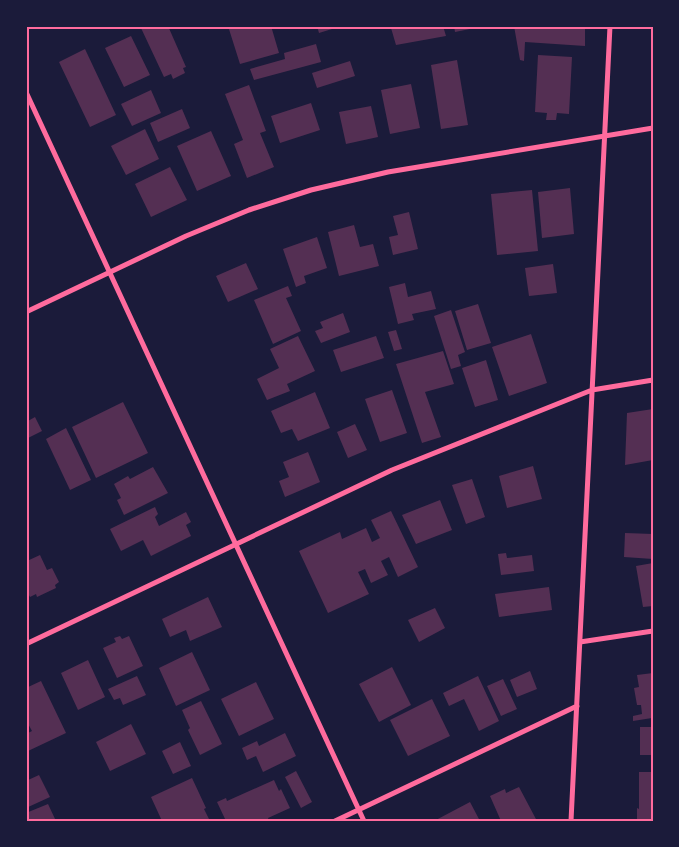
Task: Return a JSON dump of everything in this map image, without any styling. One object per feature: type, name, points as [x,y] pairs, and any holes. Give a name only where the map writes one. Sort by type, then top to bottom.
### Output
[{"type":"street","points":[[571,821],[610,26]]},
{"type":"street","points":[[26,92],[364,821]]},
{"type":"street","points":[[26,312],[186,236],[248,210],[311,190],[388,172],[653,128]]},
{"type":"street","points":[[26,644],[392,470],[592,390],[653,380]]},
{"type":"street","points":[[580,642],[653,631]]},
{"type":"street","points":[[335,821],[577,706]]},
{"type":"building","points":[[145,26],[168,26],[186,67],[183,68],[185,73],[173,79],[171,74],[164,77],[141,28]]},
{"type":"building","points":[[228,26],[271,26],[279,53],[240,64]]},
{"type":"building","points":[[317,26],[331,26],[332,29],[319,33]]},
{"type":"building","points":[[400,26],[443,26],[446,36],[396,45],[391,28]]},
{"type":"building","points":[[454,26],[475,26],[475,28],[455,32]]},
{"type":"building","points":[[514,26],[585,26],[585,46],[525,42],[524,61],[520,60]]},
{"type":"building","points":[[131,36],[150,75],[124,87],[105,48]]},
{"type":"building","points":[[316,44],[321,62],[254,80],[250,69],[285,59],[284,53]]},
{"type":"building","points":[[85,49],[116,115],[90,127],[59,62]]},
{"type":"building","points":[[538,55],[572,57],[569,114],[557,113],[556,120],[546,120],[547,113],[535,112]]},
{"type":"building","points":[[457,60],[468,125],[441,129],[431,65]]},
{"type":"building","points":[[350,61],[355,76],[317,88],[312,73]]},
{"type":"building","points":[[411,84],[420,128],[390,134],[381,90]]},
{"type":"building","points":[[249,85],[266,131],[260,133],[274,167],[247,178],[234,144],[243,140],[225,94]]},
{"type":"building","points":[[151,90],[161,113],[132,126],[121,104]]},
{"type":"building","points":[[311,103],[320,130],[280,143],[271,116]]},
{"type":"building","points":[[371,106],[378,137],[346,144],[339,112]]},
{"type":"building","points":[[182,109],[190,128],[158,142],[150,123]]},
{"type":"building","points":[[145,129],[159,159],[126,175],[111,146]]},
{"type":"building","points":[[211,131],[231,176],[197,191],[177,146]]},
{"type":"building","points":[[170,167],[187,200],[151,217],[135,184]]},
{"type":"building","points":[[570,188],[574,234],[542,238],[538,192]]},
{"type":"building","points":[[532,190],[538,251],[497,255],[491,194]]},
{"type":"building","points":[[409,212],[418,249],[393,255],[389,237],[398,235],[393,216]]},
{"type":"building","points":[[354,225],[360,247],[373,244],[379,266],[339,276],[328,232]]},
{"type":"building","points":[[317,237],[327,268],[304,276],[306,283],[296,287],[283,249]]},
{"type":"building","points":[[246,263],[258,289],[228,302],[216,276]]},
{"type":"building","points":[[553,264],[557,293],[529,296],[525,268]]},
{"type":"building","points":[[405,283],[408,297],[431,291],[436,309],[412,314],[414,320],[398,324],[389,287]]},
{"type":"building","points":[[288,286],[292,296],[286,298],[301,331],[273,344],[254,300]]},
{"type":"building","points":[[478,304],[491,343],[467,350],[455,311]]},
{"type":"building","points":[[451,310],[465,352],[458,355],[461,366],[451,369],[434,316]]},
{"type":"building","points":[[343,313],[350,332],[321,343],[315,331],[323,328],[320,322]]},
{"type":"building","points":[[396,330],[402,349],[394,351],[388,332]]},
{"type":"building","points":[[531,334],[547,383],[509,396],[492,347]]},
{"type":"building","points":[[298,336],[315,371],[287,384],[290,391],[267,400],[257,379],[279,368],[270,349]]},
{"type":"building","points":[[376,336],[384,358],[341,372],[333,350]]},
{"type":"building","points":[[443,351],[454,384],[425,392],[441,437],[422,443],[396,364]]},
{"type":"building","points":[[486,360],[498,400],[475,407],[462,368]]},
{"type":"building","points":[[392,390],[407,433],[380,442],[365,399]]},
{"type":"building","points":[[315,392],[330,428],[298,441],[292,429],[281,433],[271,411]]},
{"type":"building","points":[[123,402],[148,453],[96,478],[72,427]]},
{"type":"building","points":[[653,409],[653,460],[625,465],[627,413]]},
{"type":"building","points":[[26,417],[28,421],[35,417],[42,431],[26,439]]},
{"type":"building","points":[[355,424],[367,450],[348,458],[337,432]]},
{"type":"building","points":[[66,428],[91,480],[70,490],[46,439]]},
{"type":"building","points":[[308,452],[320,482],[285,497],[279,481],[289,477],[283,462]]},
{"type":"building","points":[[533,466],[542,499],[507,508],[499,476]]},
{"type":"building","points":[[153,467],[168,493],[124,515],[117,500],[121,498],[114,484],[128,476],[130,479]]},
{"type":"building","points":[[472,479],[485,517],[466,524],[452,485]]},
{"type":"building","points":[[440,500],[452,530],[416,544],[402,515]]},
{"type":"building","points":[[155,507],[158,514],[155,517],[159,526],[186,512],[191,522],[186,525],[191,536],[151,556],[143,540],[121,551],[110,529]]},
{"type":"building","points":[[391,511],[418,567],[398,577],[389,557],[381,561],[388,575],[371,583],[365,569],[358,572],[369,594],[328,613],[299,551],[340,532],[342,539],[366,528],[372,542],[380,538],[371,520]]},
{"type":"building","points":[[625,533],[653,534],[653,559],[624,557]]},
{"type":"building","points":[[506,553],[507,558],[532,555],[534,571],[501,575],[498,554]]},
{"type":"building","points":[[40,555],[47,570],[52,568],[59,582],[55,585],[56,588],[37,597],[36,594],[30,597],[26,590],[26,565],[29,564],[27,561]]},
{"type":"building","points":[[653,563],[653,606],[643,607],[636,566]]},
{"type":"building","points":[[549,587],[552,610],[499,617],[495,594]]},
{"type":"building","points":[[208,597],[222,627],[190,641],[186,630],[170,637],[162,619]]},
{"type":"building","points":[[435,608],[445,628],[419,642],[408,620]]},
{"type":"building","points":[[120,636],[122,639],[129,636],[143,666],[117,678],[103,648],[116,642],[114,638]]},
{"type":"building","points":[[192,652],[210,690],[176,706],[159,668]]},
{"type":"building","points":[[88,660],[105,697],[78,710],[61,673]]},
{"type":"building","points":[[392,667],[411,705],[379,722],[359,684]]},
{"type":"building","points":[[530,671],[537,689],[517,697],[510,680]]},
{"type":"building","points":[[653,673],[652,718],[633,721],[633,716],[642,714],[641,705],[637,705],[634,688],[639,687],[637,675]]},
{"type":"building","points":[[137,676],[146,695],[123,705],[120,698],[114,700],[108,689]]},
{"type":"building","points":[[478,676],[499,721],[479,731],[464,699],[449,706],[443,693]]},
{"type":"building","points":[[503,679],[517,709],[501,716],[487,686]]},
{"type":"building","points":[[41,681],[66,733],[28,751],[26,747],[26,734],[32,731],[26,720],[26,688]]},
{"type":"building","points":[[256,682],[274,719],[239,736],[221,699]]},
{"type":"building","points":[[432,699],[450,736],[408,756],[390,720]]},
{"type":"building","points":[[201,701],[222,744],[200,755],[188,730],[190,728],[182,710]]},
{"type":"building","points":[[131,724],[146,754],[110,771],[96,742]]},
{"type":"building","points":[[640,727],[653,727],[653,755],[640,755]]},
{"type":"building","points":[[285,733],[296,756],[263,772],[256,756],[247,760],[242,748],[257,741],[259,746]]},
{"type":"building","points":[[180,742],[191,766],[173,774],[162,751]]},
{"type":"building","points":[[296,771],[312,802],[301,808],[285,777]]},
{"type":"building","points":[[639,772],[653,772],[653,819],[637,821],[637,808],[639,809]]},
{"type":"building","points":[[39,775],[50,797],[26,808],[26,781]]},
{"type":"building","points":[[192,778],[210,821],[162,821],[151,797]]},
{"type":"building","points":[[274,780],[279,791],[281,789],[290,808],[268,818],[269,821],[226,821],[217,802],[226,798],[227,801]]},
{"type":"building","points":[[519,787],[537,821],[501,821],[490,796],[505,789],[506,793]]},
{"type":"building","points":[[470,802],[480,821],[434,821]]},
{"type":"building","points":[[48,804],[56,821],[26,821],[26,813]]}]
